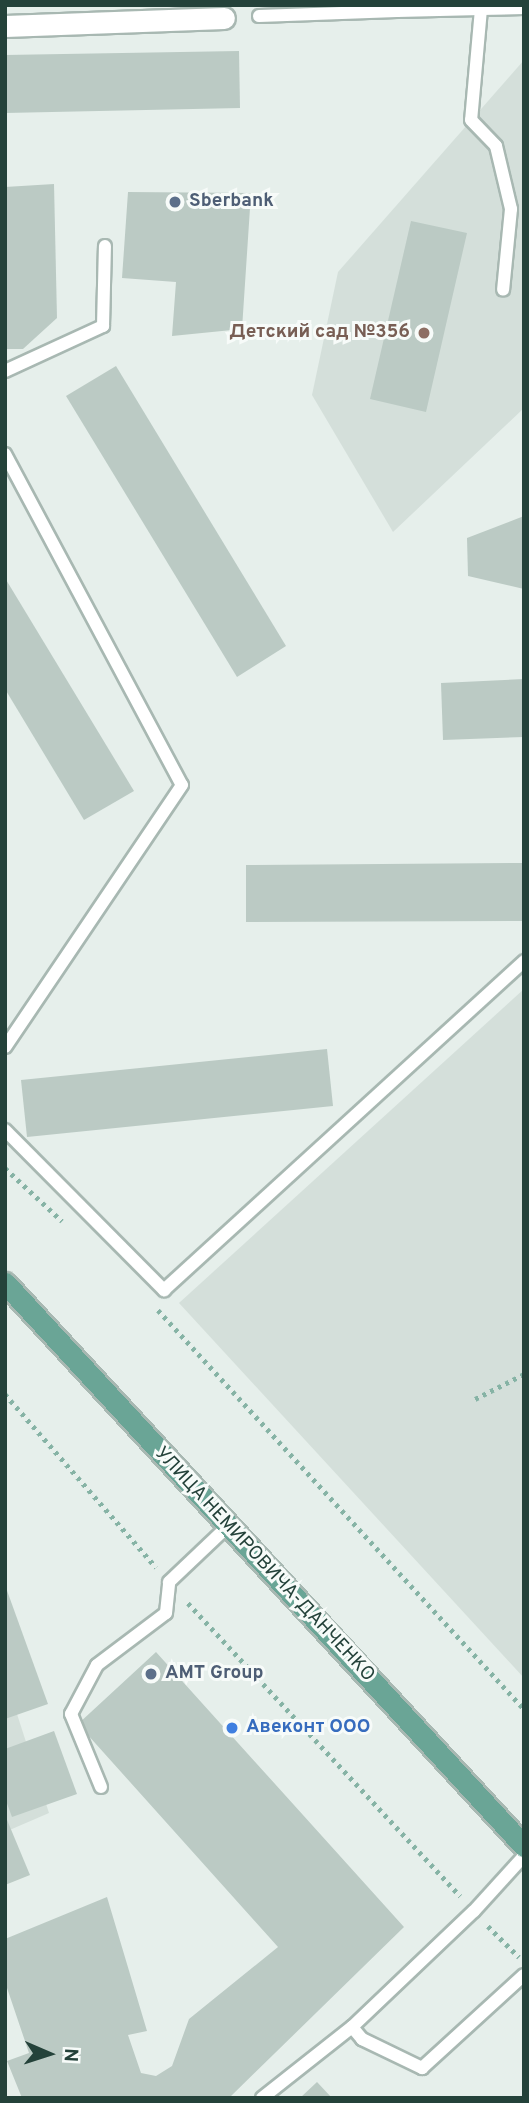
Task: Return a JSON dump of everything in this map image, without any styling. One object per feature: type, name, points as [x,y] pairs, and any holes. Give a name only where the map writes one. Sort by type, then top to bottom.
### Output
[{"type":"main road","name":"УЛИЦА НЕМИРОВИЧА-ДАНЧЕНКО","points":[[5,1283],[524,1846]]},
{"type":"street","points":[[5,26],[224,18]]},
{"type":"lane","points":[[259,16],[397,8],[524,8]]},
{"type":"lane","points":[[481,9],[471,120],[496,146],[511,209],[503,289]]},
{"type":"lane","points":[[5,371],[103,326],[105,246]]},
{"type":"lane","points":[[5,454],[182,785],[5,1046]]},
{"type":"lane","points":[[5,1130],[164,1290],[524,961]]},
{"type":"lane","points":[[101,1787],[71,1714],[97,1665],[166,1613],[169,1582],[228,1526]]},
{"type":"lane","points":[[262,2098],[352,2027],[474,1912],[524,1856]]},
{"type":"lane","points":[[352,2027],[362,2039],[422,2068],[524,1975]]},
{"type":"path","points":[[5,1168],[66,1225]]},
{"type":"path","points":[[148,1301],[524,1709]]},
{"type":"path","points":[[475,1399],[524,1374]]},
{"type":"path","points":[[5,1394],[169,1582],[474,1912],[524,1962]]},
{"type":"shaded area","name":"Детский сад №356","points":[[524,60],[524,408],[393,532],[312,395],[338,272]]},
{"type":"shaded area","points":[[524,989],[524,1678],[179,1303]]},
{"type":"shaded area","points":[[5,1677],[49,1813],[5,1832]]},
{"type":"building","points":[[239,51],[240,108],[5,113],[5,55]]},
{"type":"building","points":[[54,184],[57,318],[23,349],[5,349],[5,187]]},
{"type":"building","points":[[128,192],[251,193],[242,329],[172,336],[176,282],[122,278]]},
{"type":"building","points":[[411,221],[467,233],[426,412],[370,399]]},
{"type":"building","points":[[116,366],[286,646],[237,677],[66,396]]},
{"type":"building","points":[[524,516],[524,589],[468,576],[467,538]]},
{"type":"building","points":[[5,578],[134,791],[84,820],[5,689]]},
{"type":"building","points":[[524,679],[524,737],[443,740],[441,683]]},
{"type":"building","points":[[524,863],[524,921],[246,922],[246,865]]},
{"type":"building","points":[[327,1049],[333,1106],[27,1137],[21,1080]]},
{"type":"building","points":[[5,1585],[48,1704],[5,1719]]},
{"type":"building","points":[[156,1652],[404,1927],[229,2098],[22,2098],[7,2061],[29,2053],[5,1982],[5,1939],[107,1897],[147,2031],[128,2035],[141,2073],[156,2076],[172,2066],[189,2019],[278,1947],[78,1724]]},
{"type":"building","points":[[54,1731],[77,1794],[12,1817],[5,1798],[5,1749]]},
{"type":"building","points":[[5,1815],[30,1875],[5,1885]]},
{"type":"building","points":[[317,2082],[332,2098],[300,2098]]},
{"type":"place","name":"Sberbank","points":[[175,202]]},
{"type":"place","name":"Детский сад №356","points":[[424,333]]},
{"type":"place","name":"АМТ Group","points":[[151,1674]]},
{"type":"place","name":"Авеконт ООО","points":[[232,1728]]}]
